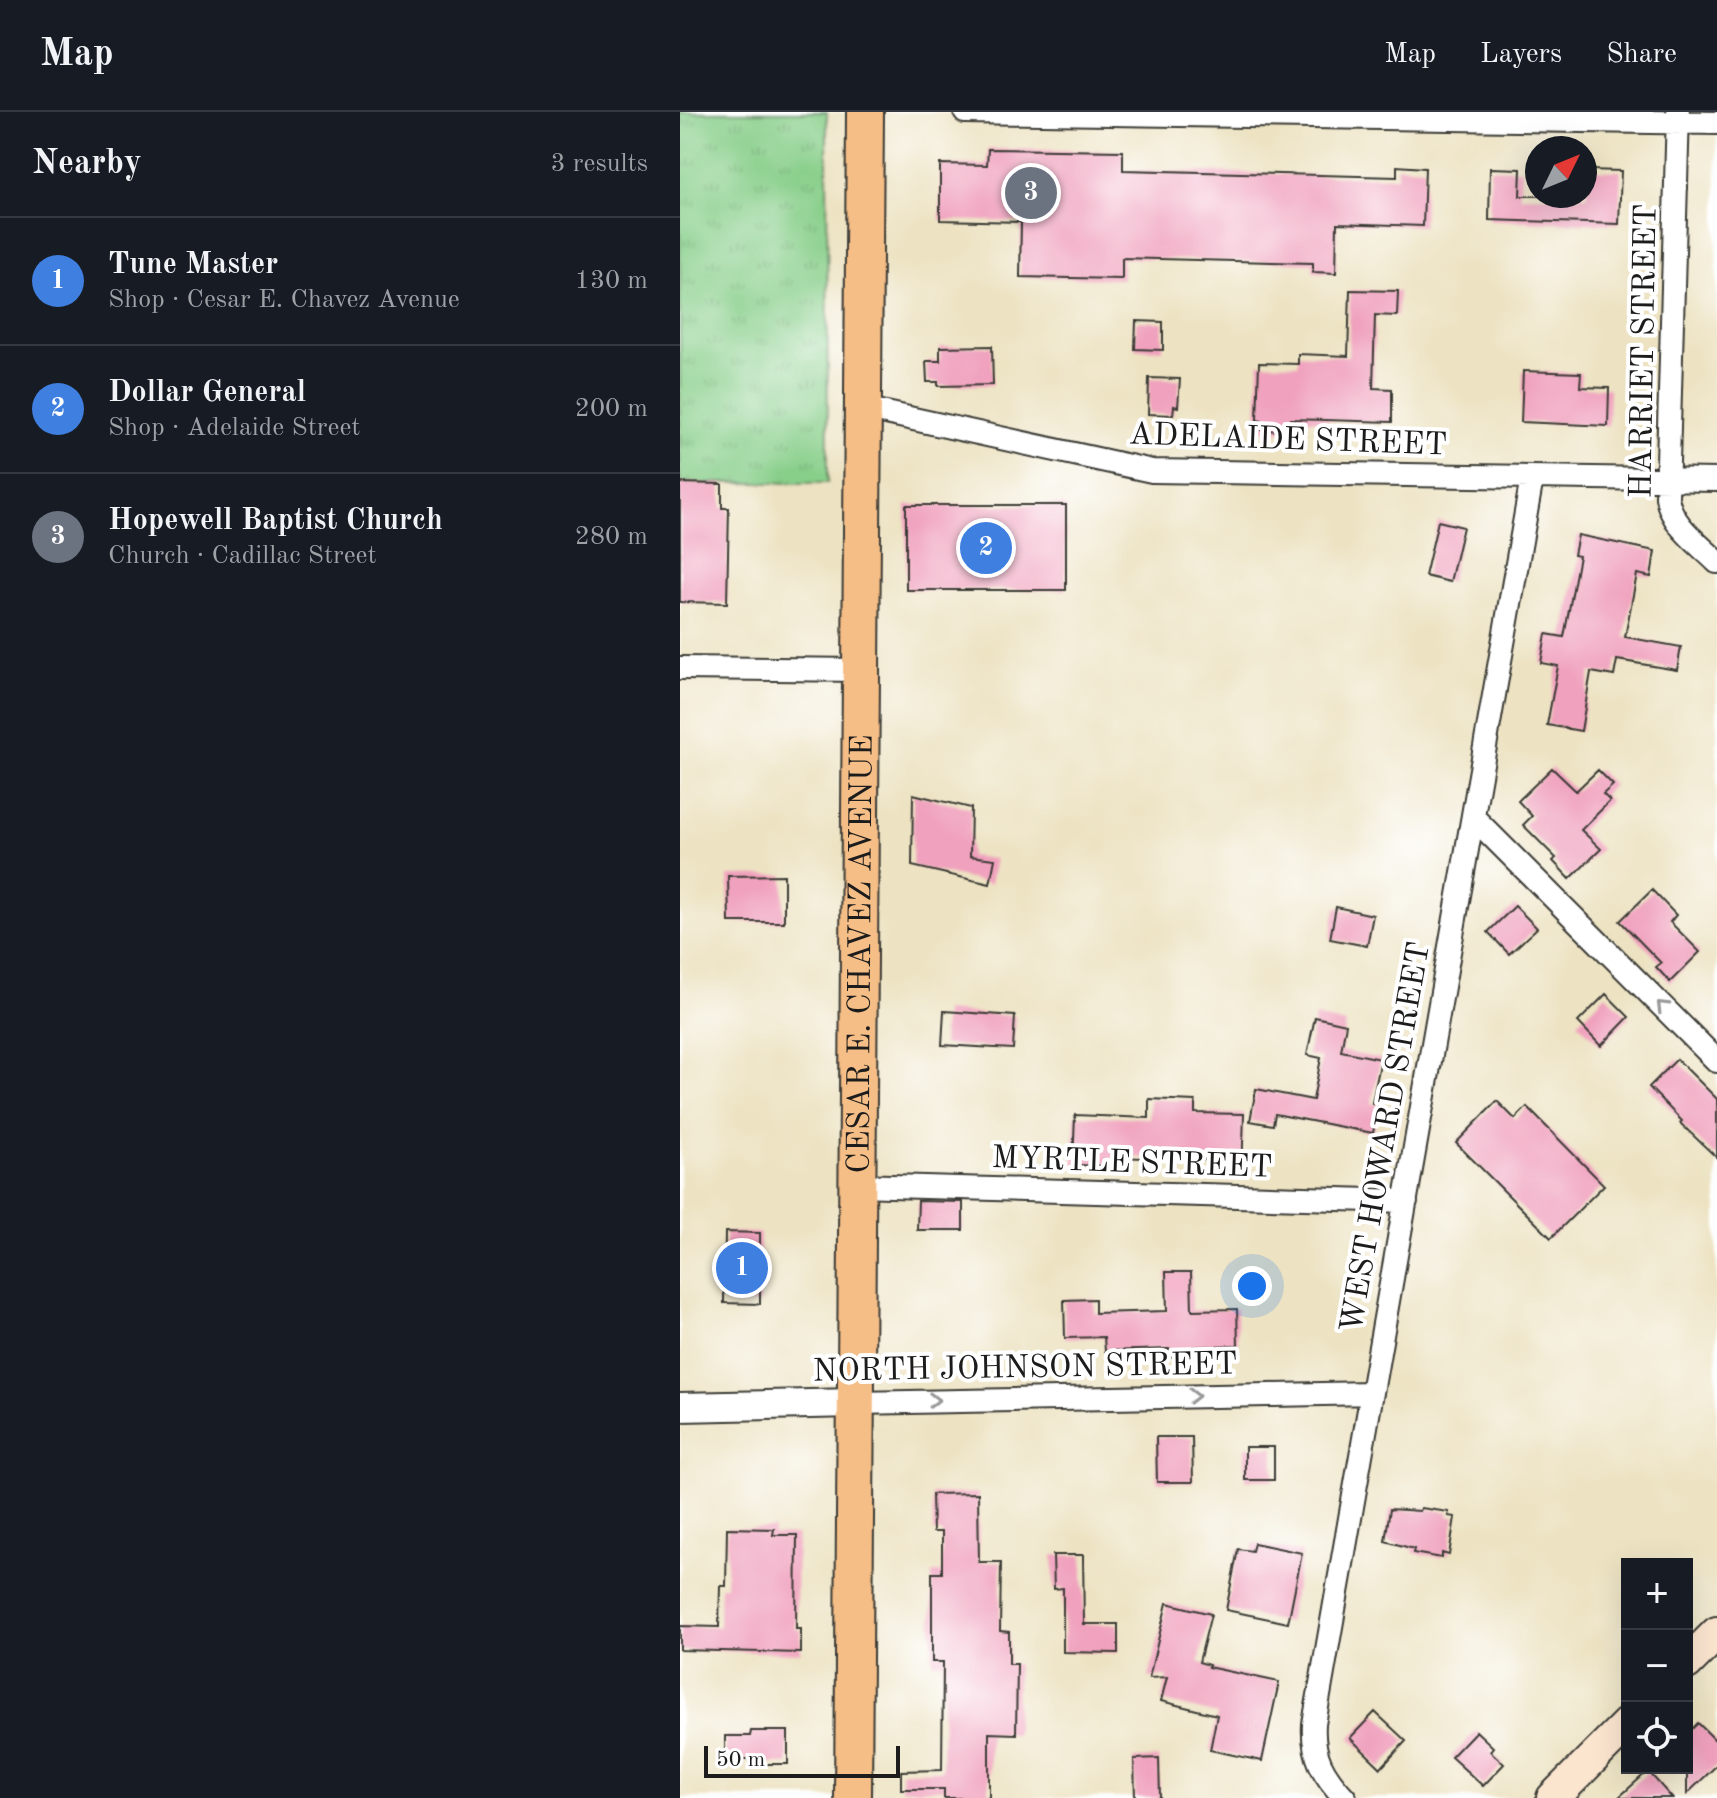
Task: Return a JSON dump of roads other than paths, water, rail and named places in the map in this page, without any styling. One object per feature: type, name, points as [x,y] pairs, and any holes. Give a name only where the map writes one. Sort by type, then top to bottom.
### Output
[{"type":"main road","name":"CESAR E. CHAVEZ AVENUE","points":[[853,1798],[865,112]]},
{"type":"main road","points":[[1693,1657],[1717,1633]]},
{"type":"main road","points":[[1553,1798],[1621,1730]]},
{"type":"street","points":[[965,112],[1677,117],[1717,123]]},
{"type":"street","name":"HARRIET STREET","points":[[1677,117],[1668,505],[1674,518],[1717,562]]},
{"type":"street","name":"ADELAIDE STREET","points":[[863,408],[1152,471],[1717,480]]},
{"type":"street","name":"WEST HOWARD STREET","points":[[1345,1798],[1321,1770],[1314,1732],[1532,478]]},
{"type":"street","points":[[680,668],[861,670]]},
{"type":"street","points":[[1473,817],[1717,1061]]},
{"type":"street","name":"MYRTLE STREET","points":[[857,1185],[1406,1201]]},
{"type":"street","name":"NORTH JOHNSON STREET","points":[[680,1407],[1372,1393]]},
{"type":"place","name":"Hopewell Baptist Church","points":[[1031,193]]},
{"type":"place","name":"Dollar General","points":[[986,548]]},
{"type":"place","name":"Tune Master","points":[[742,1268]]}]
